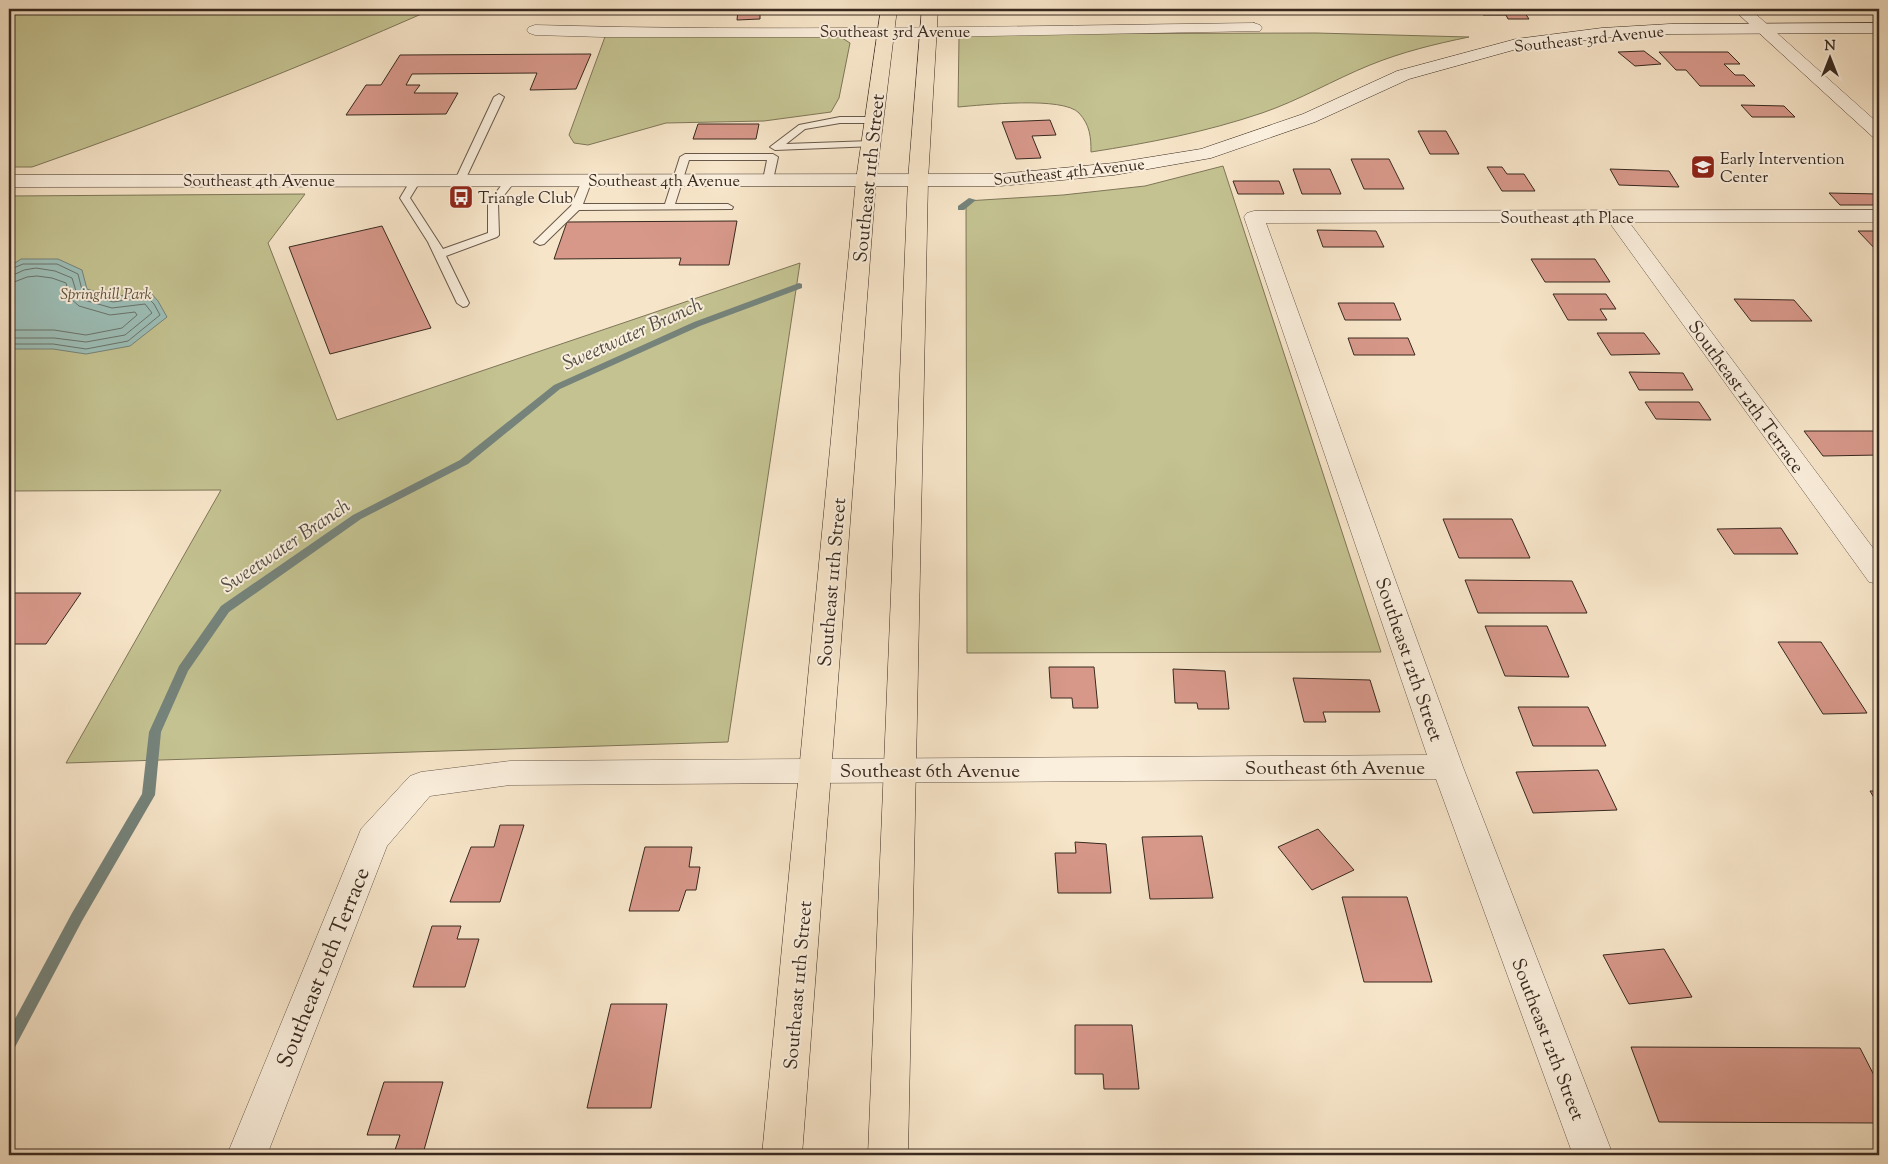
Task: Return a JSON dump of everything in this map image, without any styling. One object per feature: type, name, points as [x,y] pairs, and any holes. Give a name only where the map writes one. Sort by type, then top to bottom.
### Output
[{"type":"highway","name":"Southeast 11th Street","points":[[782,1155],[866,180],[889,9]]},
{"type":"highway","points":[[888,1155],[918,180],[930,9]]},
{"type":"street","points":[[1741,9],[1879,133]]},
{"type":"street","name":"Southeast 3rd Avenue","points":[[535,30],[603,32],[929,32],[1254,28]]},
{"type":"street","name":"Southeast 3rd Avenue","points":[[1284,127],[1404,75],[1516,44],[1602,33],[1670,29],[1879,28]]},
{"type":"street","name":"Southeast 4th Avenue","points":[[9,181],[1000,180],[1114,169],[1204,154],[1284,127]]},
{"type":"street","name":"Southeast 4th Place","points":[[1254,217],[1879,216]]},
{"type":"street","name":"Southeast 12th Street","points":[[1254,217],[1447,766],[1593,1155]]},
{"type":"street","name":"Southeast 12th Terrace","points":[[1615,217],[1879,575]]},
{"type":"street","name":"Southeast 6th Avenue","points":[[417,790],[421,785],[510,773],[1447,766]]},
{"type":"street","name":"Southeast 10th Terrace","points":[[246,1155],[373,839],[417,790]]},
{"type":"lane","points":[[460,180],[499,97]]},
{"type":"lane","points":[[768,180],[774,152],[802,127],[840,120],[874,120]]},
{"type":"lane","points":[[669,207],[676,180],[685,157],[871,144]]},
{"type":"lane","points":[[416,180],[405,198],[434,242],[463,303]]},
{"type":"lane","points":[[440,254],[492,234],[493,203],[510,180]]},
{"type":"lane","points":[[540,242],[576,207],[587,180]]},
{"type":"lane","points":[[576,207],[728,207]]},
{"type":"green space","points":[[9,9],[433,9],[334,52],[133,131],[32,167],[9,167]]},
{"type":"green space","points":[[1316,33],[1469,37],[1444,42],[1382,60],[1290,102],[1241,120],[1177,136],[1091,152],[1090,136],[1086,122],[1079,113],[1070,108],[1040,103],[958,107],[959,37],[970,34]]},
{"type":"green space","points":[[606,34],[839,36],[850,43],[839,98],[831,112],[764,121],[666,123],[588,145],[574,143],[569,135]]},
{"type":"green space","points":[[1223,166],[1381,652],[967,653],[966,201],[1063,195],[1145,186]]},
{"type":"green space","name":"Springhill Park","points":[[305,194],[268,243],[337,420],[800,263],[728,742],[66,763],[221,490],[9,491],[9,196]]},
{"type":"water","points":[[21,259],[58,259],[82,270],[87,289],[113,297],[149,291],[158,301],[167,317],[130,346],[86,354],[53,349],[9,349],[9,267]]},
{"type":"building","points":[[1230,9],[1250,9],[1251,12],[1231,12]]},
{"type":"building","points":[[1478,9],[1522,9],[1529,19],[1508,19],[1506,15],[1483,15]]},
{"type":"building","points":[[738,10],[760,10],[760,19],[737,20]]},
{"type":"building","points":[[1644,51],[1661,64],[1635,66],[1618,52]]},
{"type":"building","points":[[1659,52],[1728,52],[1740,64],[1724,64],[1735,75],[1744,75],[1755,86],[1700,86],[1686,70],[1676,70]]},
{"type":"building","points":[[591,54],[576,89],[530,90],[537,73],[412,74],[406,85],[420,85],[414,93],[458,93],[446,114],[346,115],[366,85],[381,85],[400,55]]},
{"type":"building","points":[[1741,105],[1784,106],[1795,117],[1752,117]]},
{"type":"building","points":[[1050,120],[1056,135],[1032,136],[1041,158],[1016,159],[1002,122]]},
{"type":"building","points":[[698,124],[759,124],[756,139],[693,139]]},
{"type":"building","points":[[1418,131],[1446,131],[1459,154],[1430,154]]},
{"type":"building","points":[[1351,159],[1389,159],[1404,189],[1364,189]]},
{"type":"building","points":[[1487,167],[1502,167],[1507,174],[1524,174],[1535,191],[1502,191]]},
{"type":"building","points":[[1293,169],[1330,169],[1341,194],[1302,194]]},
{"type":"building","points":[[1610,169],[1669,171],[1679,187],[1619,185]]},
{"type":"building","points":[[1233,181],[1279,181],[1284,194],[1238,194]]},
{"type":"building","points":[[1829,193],[1879,194],[1879,205],[1840,205]]},
{"type":"building","points":[[737,221],[729,265],[679,265],[681,258],[554,259],[567,222]]},
{"type":"building","points":[[382,226],[431,328],[330,354],[289,247]]},
{"type":"building","points":[[1317,230],[1376,231],[1384,247],[1323,247]]},
{"type":"building","points":[[1858,231],[1879,231],[1879,253]]},
{"type":"building","points":[[1531,259],[1595,259],[1610,282],[1545,282]]},
{"type":"building","points":[[1553,294],[1606,294],[1616,309],[1600,309],[1607,320],[1568,320]]},
{"type":"building","points":[[1734,299],[1794,300],[1812,321],[1751,321]]},
{"type":"building","points":[[1338,303],[1394,303],[1401,320],[1345,320]]},
{"type":"building","points":[[1597,333],[1644,333],[1660,354],[1611,355]]},
{"type":"building","points":[[1348,338],[1408,338],[1415,355],[1354,355]]},
{"type":"building","points":[[1629,372],[1683,373],[1693,390],[1639,390]]},
{"type":"building","points":[[1645,402],[1699,402],[1711,420],[1656,419]]},
{"type":"building","points":[[1804,431],[1874,431],[1879,437],[1879,455],[1823,456]]},
{"type":"building","points":[[1443,519],[1512,519],[1530,558],[1459,558]]},
{"type":"building","points":[[1781,528],[1798,554],[1734,554],[1717,529]]},
{"type":"building","points":[[1465,580],[1572,581],[1587,613],[1478,613]]},
{"type":"building","points":[[11,593],[81,593],[46,644],[9,644],[9,596]]},
{"type":"building","points":[[1485,626],[1547,626],[1569,677],[1505,676]]},
{"type":"building","points":[[1778,642],[1821,642],[1867,713],[1823,714]]},
{"type":"building","points":[[1049,667],[1094,667],[1098,708],[1073,708],[1072,698],[1051,698]]},
{"type":"building","points":[[1173,669],[1225,671],[1229,709],[1198,709],[1197,703],[1175,703]]},
{"type":"building","points":[[1293,678],[1370,680],[1380,712],[1323,712],[1326,722],[1304,722]]},
{"type":"building","points":[[1518,707],[1588,707],[1606,746],[1533,746]]},
{"type":"building","points":[[1598,770],[1617,810],[1533,813],[1516,772]]},
{"type":"building","points":[[1870,791],[1879,791],[1879,806]]},
{"type":"building","points":[[500,825],[524,825],[500,902],[450,902],[471,847],[494,847]]},
{"type":"building","points":[[1318,829],[1354,870],[1312,890],[1278,847]]},
{"type":"building","points":[[1202,836],[1213,898],[1150,899],[1142,837]]},
{"type":"building","points":[[1075,842],[1106,844],[1111,893],[1058,893],[1055,853],[1076,853]]},
{"type":"building","points":[[645,847],[692,847],[689,867],[700,867],[696,890],[686,890],[679,911],[629,911]]},
{"type":"building","points":[[1342,897],[1407,897],[1432,982],[1364,982]]},
{"type":"building","points":[[432,926],[461,926],[457,939],[479,939],[465,987],[413,987]]},
{"type":"building","points":[[1664,949],[1692,997],[1629,1004],[1603,955]]},
{"type":"building","points":[[611,1004],[667,1004],[651,1108],[587,1108]]},
{"type":"building","points":[[1075,1025],[1132,1025],[1139,1089],[1104,1089],[1103,1074],[1075,1074]]},
{"type":"building","points":[[1631,1047],[1860,1048],[1879,1085],[1879,1123],[1659,1122]]},
{"type":"building","points":[[384,1082],[443,1082],[424,1150],[395,1150],[400,1135],[367,1135]]},
{"type":"waterway","name":"Sweetwater Branch","points":[[961,208],[972,200]]},
{"type":"waterway","name":"Sweetwater Branch","points":[[9,1044],[77,917],[148,795],[155,732],[183,669],[225,609],[357,517],[464,462],[557,387],[697,324],[799,286]]},
{"type":"place","name":"Early Intervention Center","points":[[1703,167]]},
{"type":"place","name":"Triangle Club","points":[[461,197]]}]
